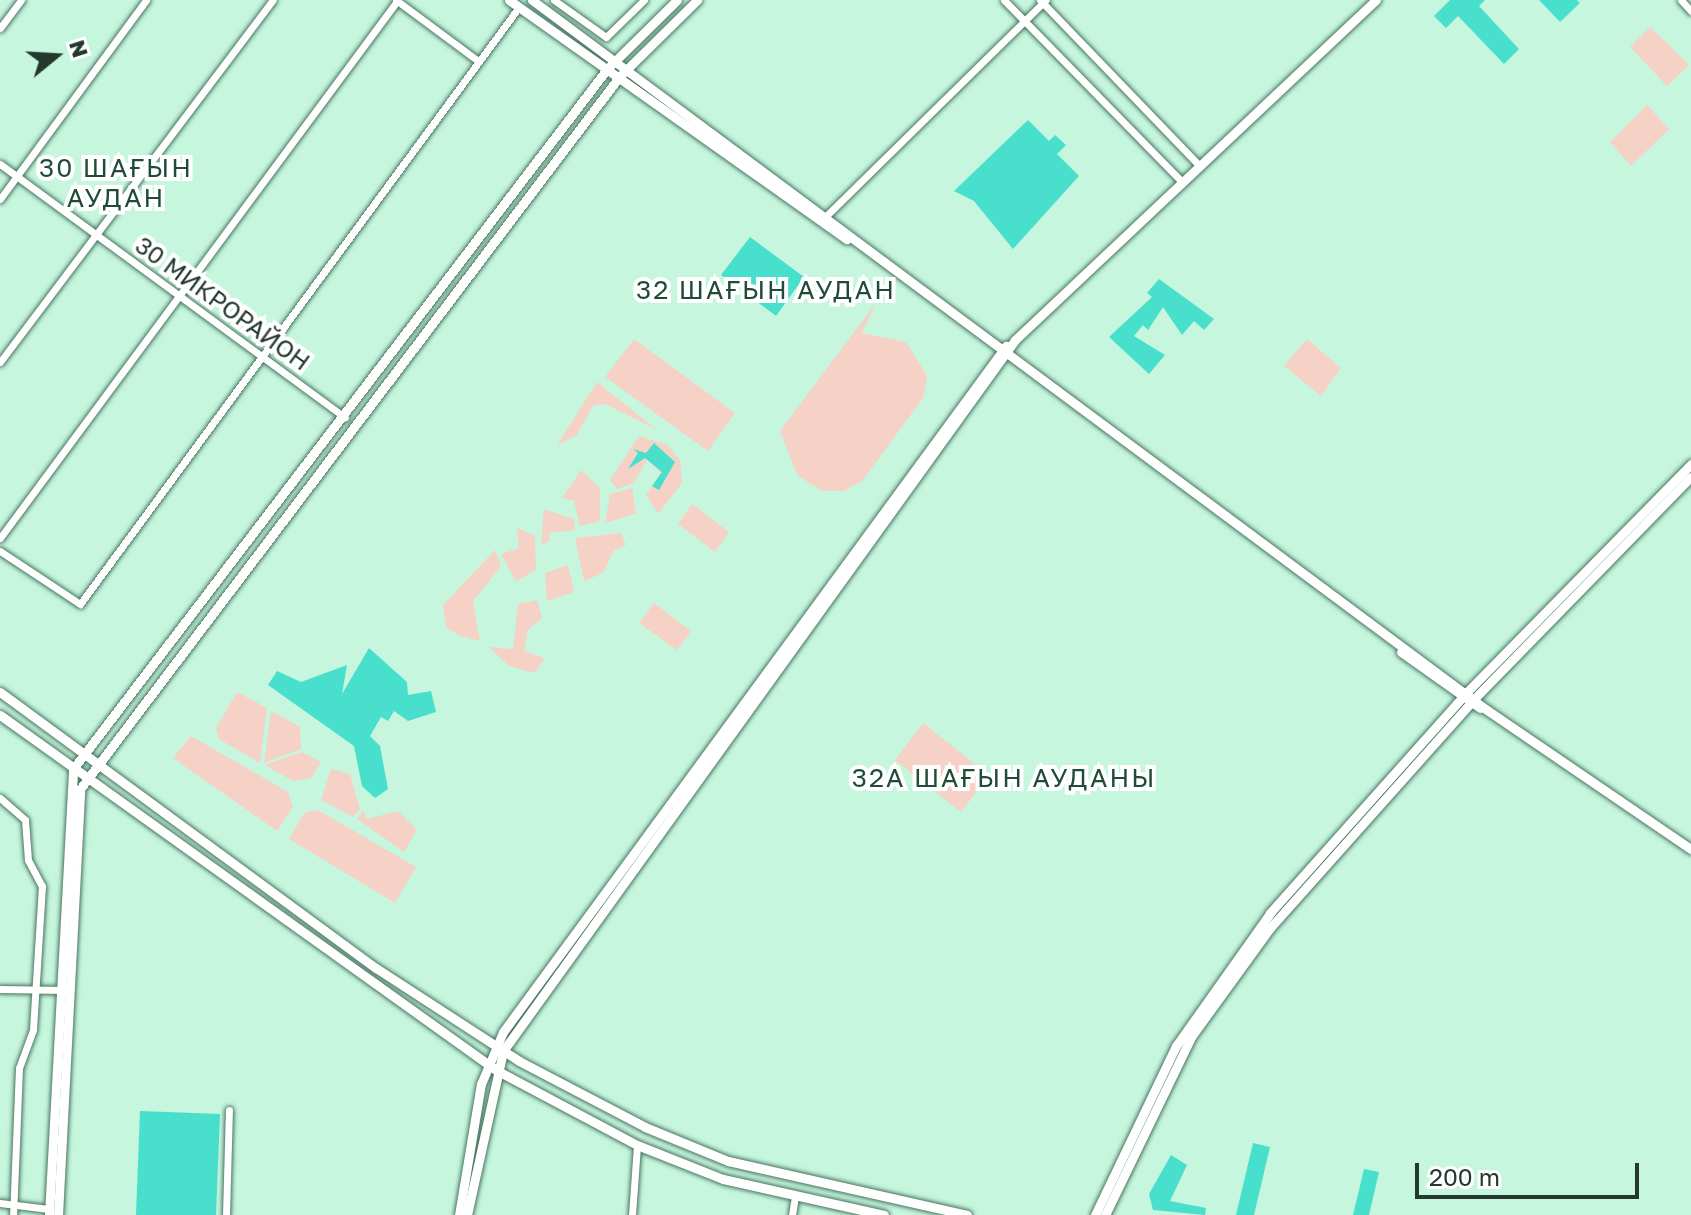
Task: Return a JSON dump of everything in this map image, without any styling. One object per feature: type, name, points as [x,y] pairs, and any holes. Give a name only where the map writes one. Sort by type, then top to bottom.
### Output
[{"type":"main road","points":[[509,0],[611,65],[1005,352]]},
{"type":"main road","points":[[532,0],[573,30],[611,65]]},
{"type":"main road","points":[[52,1213],[73,769],[611,65],[677,0]]},
{"type":"main road","points":[[63,990],[86,778],[622,73],[697,0]]},
{"type":"main road","points":[[459,1215],[492,1066],[499,1048],[1005,352],[1376,0]]},
{"type":"main road","points":[[622,73],[826,216],[1468,698],[1691,848]]},
{"type":"main road","points":[[1095,1215],[1176,1046],[1207,998],[1281,900],[1691,464]]},
{"type":"main road","points":[[1105,1215],[1177,1063],[1223,992],[1277,919],[1468,698],[1691,477]]},
{"type":"main road","points":[[0,692],[499,1048],[645,1127],[728,1161],[967,1215]]},
{"type":"main road","points":[[17,728],[28,713]]},
{"type":"main road","points":[[0,715],[492,1066],[637,1145],[723,1179],[884,1215]]},
{"type":"main road","points":[[467,1215],[492,1066]]},
{"type":"main road","points":[[637,1145],[645,1127]]},
{"type":"street","points":[[0,28],[21,0]]},
{"type":"street","points":[[0,199],[146,0]]},
{"type":"street","points":[[0,362],[273,0]]},
{"type":"street","points":[[0,538],[397,0],[478,61]]},
{"type":"street","points":[[554,0],[606,37],[644,0]]},
{"type":"street","points":[[1004,0],[1182,182]]},
{"type":"street","points":[[1681,0],[1691,11]]},
{"type":"street","points":[[826,216],[1042,1],[1199,165]]},
{"type":"street","points":[[0,551],[80,604],[519,7]]},
{"type":"street","points":[[573,30],[580,19]]},
{"type":"street","name":"30 МИКРОРАЙОН","points":[[0,164],[345,417]]},
{"type":"street","points":[[0,798],[25,820],[28,860],[42,886],[31,1041],[19,1068],[13,1212]]},
{"type":"street","points":[[0,989],[63,990]]},
{"type":"street","points":[[226,1215],[229,1110]]},
{"type":"street","points":[[632,1215],[637,1145]]},
{"type":"street","points":[[792,1215],[795,1195]]},
{"type":"street","points":[[0,1203],[13,1212],[52,1213]]},
{"type":"shaded area","points":[[1650,27],[1689,65],[1667,86],[1630,47]]},
{"type":"shaded area","points":[[1647,105],[1669,129],[1631,166],[1610,142]]},
{"type":"shaded area","points":[[876,303],[862,333],[906,342],[927,376],[923,398],[862,481],[844,491],[822,491],[797,475],[780,431]]},
{"type":"shaded area","points":[[634,339],[735,413],[708,451],[605,377]]},
{"type":"shaded area","points":[[1307,339],[1341,368],[1321,396],[1284,366]]},
{"type":"shaded area","points":[[597,382],[656,429],[605,404],[593,406],[576,436],[557,445]]},
{"type":"shaded area","points":[[639,436],[668,445],[680,461],[682,483],[658,514],[646,495],[661,473],[647,460],[634,483],[617,489],[610,480]]},
{"type":"shaded area","points":[[581,470],[600,488],[600,521],[580,526],[574,501],[562,498]]},
{"type":"shaded area","points":[[632,488],[636,514],[605,523],[610,494]]},
{"type":"shaded area","points":[[692,504],[729,532],[715,552],[678,524]]},
{"type":"shaded area","points":[[544,509],[574,519],[575,530],[549,533],[549,542],[541,545]]},
{"type":"shaded area","points":[[517,528],[535,536],[536,569],[516,582],[501,554],[519,548]]},
{"type":"shaded area","points":[[621,533],[626,545],[614,550],[603,573],[584,581],[575,538]]},
{"type":"shaded area","points":[[495,550],[501,566],[473,601],[480,641],[460,636],[446,627],[443,605]]},
{"type":"shaded area","points":[[568,565],[574,592],[547,601],[545,573]]},
{"type":"shaded area","points":[[537,600],[542,618],[528,630],[524,651],[545,658],[534,673],[509,666],[489,647],[513,649],[518,604]]},
{"type":"shaded area","points":[[654,603],[691,631],[677,650],[639,623]]},
{"type":"shaded area","points":[[237,692],[267,708],[260,763],[219,739],[216,728]]},
{"type":"shaded area","points":[[271,711],[300,727],[301,749],[264,763]]},
{"type":"shaded area","points":[[923,723],[989,775],[961,812],[895,760]]},
{"type":"shaded area","points":[[191,736],[288,792],[293,807],[277,831],[173,758]]},
{"type":"shaded area","points":[[302,752],[321,762],[311,778],[293,781],[265,765]]},
{"type":"shaded area","points":[[331,769],[350,774],[360,809],[353,817],[321,800]]},
{"type":"shaded area","points":[[318,810],[416,867],[395,903],[289,839],[305,812]]},
{"type":"shaded area","points":[[363,811],[367,819],[398,811],[417,830],[404,852],[357,819]]},
{"type":"building","points":[[1450,0],[1485,0],[1479,6],[1519,49],[1504,64],[1458,16],[1446,28],[1434,16]]},
{"type":"building","points":[[1539,0],[1577,0],[1580,3],[1560,22]]},
{"type":"building","points":[[1028,120],[1049,141],[1055,135],[1066,145],[1057,154],[1079,176],[1013,249],[974,201],[954,191]]},
{"type":"building","points":[[750,237],[804,277],[776,316],[721,275]]},
{"type":"building","points":[[1159,279],[1214,319],[1204,330],[1194,321],[1182,335],[1163,307],[1148,330],[1143,325],[1134,336],[1165,355],[1149,374],[1109,337],[1152,297],[1147,293]]},
{"type":"building","points":[[654,443],[675,462],[659,490],[652,486],[662,472],[645,458],[628,469],[638,453],[633,449],[646,453]]},
{"type":"building","points":[[369,648],[407,682],[408,695],[431,691],[436,712],[408,721],[394,711],[388,721],[381,717],[370,736],[380,746],[388,789],[375,798],[362,786],[354,746],[268,685],[277,671],[301,682],[347,665],[342,694]]},
{"type":"building","points":[[140,1111],[220,1114],[216,1215],[136,1215]]},
{"type":"building","points":[[1253,1143],[1270,1147],[1254,1215],[1236,1215]]},
{"type":"building","points":[[1171,1155],[1187,1165],[1170,1201],[1206,1208],[1205,1215],[1153,1210],[1149,1194]]},
{"type":"building","points":[[1364,1169],[1379,1172],[1369,1215],[1353,1215]]},
{"type":"district","name":"30 ШАҒЫН АУДАН","points":[[116,183]]},
{"type":"district","name":"32 ШАҒЫН АУДАН","points":[[766,290]]},
{"type":"district","name":"32А ШАҒЫН АУДАНЫ","points":[[1004,778]]}]
